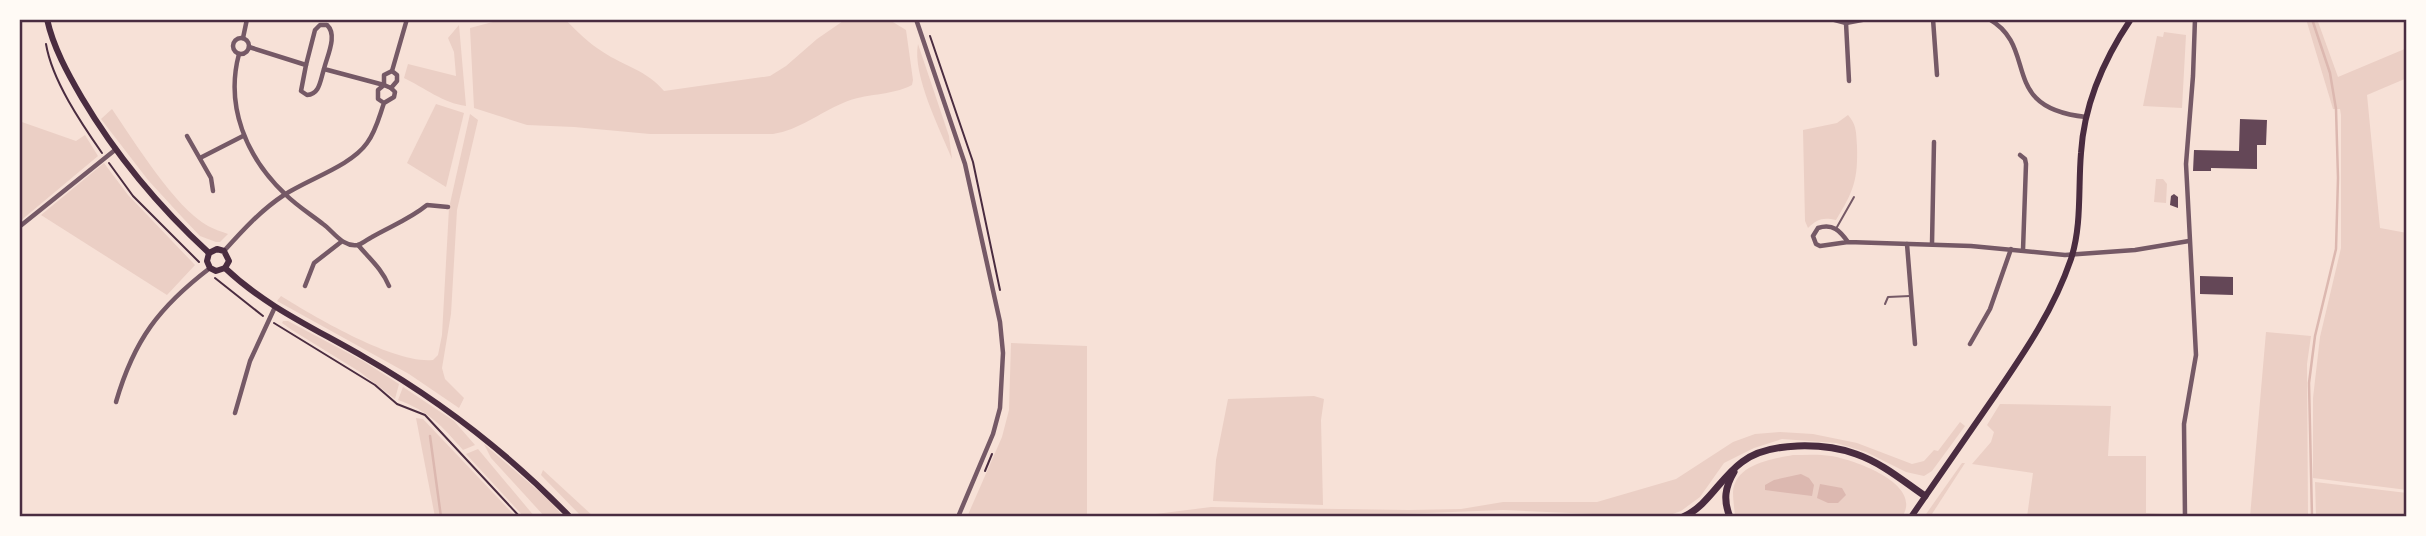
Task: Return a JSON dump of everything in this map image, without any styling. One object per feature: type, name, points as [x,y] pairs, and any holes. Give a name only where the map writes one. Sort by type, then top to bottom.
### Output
[{"type":"highway","points":[[1683,517],[1696,509],[1738,465],[1761,452],[1785,447],[1845,451],[1882,467],[1925,496]]},
{"type":"highway","points":[[1730,517],[1725,494],[1730,477],[1738,465]]},
{"type":"main road","points":[[47,19],[49,30],[76,88],[115,150],[176,223],[209,253]]},
{"type":"main road","points":[[1911,517],[1998,392],[2050,310],[2072,255],[2078,225],[2081,153],[2086,117],[2102,72],[2131,19]]},
{"type":"main road","points":[[218,249],[224,251],[229,261],[225,268],[207,270],[209,253],[218,249]]},
{"type":"main road","points":[[225,268],[275,307],[365,357],[445,408],[516,466],[570,517]]},
{"type":"street","points":[[243,38],[247,19]]},
{"type":"street","points":[[393,71],[407,19]]},
{"type":"street","points":[[916,19],[965,164],[998,312],[1003,353],[1000,408],[993,434],[958,517]]},
{"type":"street","points":[[1831,19],[1846,23],[1867,19]]},
{"type":"street","points":[[1933,19],[1937,75]]},
{"type":"street","points":[[1989,19],[2005,31],[2011,40],[2023,78],[2035,97],[2051,109],[2086,117]]},
{"type":"street","points":[[2185,517],[2184,424],[2196,355],[2186,145],[2195,19]]},
{"type":"street","points":[[1846,23],[1849,81]]},
{"type":"street","points":[[320,25],[327,25],[332,29],[333,35],[318,90],[307,95],[301,91],[306,65],[315,30],[320,25]]},
{"type":"street","points":[[243,38],[249,43],[249,47]]},
{"type":"street","points":[[239,54],[233,44],[235,40],[243,38]]},
{"type":"street","points":[[239,54],[247,51],[249,47]]},
{"type":"street","points":[[249,47],[306,65]]},
{"type":"street","points":[[239,54],[234,93],[243,136],[253,155],[285,194],[332,230],[341,242],[358,245],[376,263],[389,286]]},
{"type":"street","points":[[224,251],[267,207],[355,155],[366,145],[374,131],[384,103],[394,97],[395,92],[384,85],[324,69]]},
{"type":"street","points":[[384,85],[384,75],[393,71]]},
{"type":"street","points":[[391,88],[397,81],[397,75],[393,71]]},
{"type":"street","points":[[384,85],[378,90],[378,99],[384,103]]},
{"type":"street","points":[[187,136],[211,178],[214,191]]},
{"type":"street","points":[[200,158],[243,136]]},
{"type":"street","points":[[1932,244],[1934,142]]},
{"type":"street","points":[[19,227],[115,150]]},
{"type":"street","points":[[2020,155],[2026,164],[2023,250]]},
{"type":"street","points":[[358,245],[404,221],[427,205],[448,207]]},
{"type":"street","points":[[1848,242],[1836,228],[1829,226],[1818,228],[1813,236],[1816,244],[1820,246],[1848,242],[1906,243],[2072,255],[2135,250],[2189,241]]},
{"type":"street","points":[[305,286],[314,263],[341,242]]},
{"type":"street","points":[[1906,243],[1915,344]]},
{"type":"street","points":[[1969,344],[1990,309],[2011,249]]},
{"type":"street","points":[[116,402],[125,371],[148,328],[177,295],[207,270]]},
{"type":"street","points":[[235,413],[250,361],[275,307]]},
{"type":"lane","points":[[1836,228],[1854,197]]},
{"type":"lane","points":[[1885,304],[1888,297],[1911,296]]},
{"type":"path","points":[[49,30],[45,37],[47,50],[82,124],[133,196],[167,232],[207,270],[269,320],[375,386],[397,404],[425,415],[520,517]]},
{"type":"path","points":[[928,33],[973,162],[1002,299]]},
{"type":"path","points":[[981,480],[994,449]]},
{"type":"shaded area","points":[[504,19],[565,19],[598,49],[643,74],[664,91],[770,76],[846,19],[888,19],[906,30],[913,80],[912,85],[904,89],[851,100],[792,129],[773,134],[650,134],[527,125],[474,108],[470,28]]},
{"type":"shaded area","points":[[2306,19],[2317,19],[2338,77],[2407,48],[2407,78],[2367,95],[2380,228],[2407,233],[2407,490],[2313,478],[2313,398],[2320,337],[2341,248],[2341,115],[2340,109],[2333,109]]},
{"type":"shaded area","points":[[459,25],[466,106],[442,98],[404,78],[408,64],[456,76],[454,52],[448,38]]},
{"type":"shaded area","points":[[2164,32],[2186,35],[2182,108],[2143,106],[2157,36],[2163,37]]},
{"type":"shaded area","points":[[918,44],[949,136],[952,159],[923,86],[917,57]]},
{"type":"shaded area","points":[[436,104],[464,113],[446,187],[407,163]]},
{"type":"shaded area","points":[[112,109],[156,173],[182,205],[208,226],[228,234],[220,242],[200,236],[148,180],[101,119]]},
{"type":"shaded area","points":[[470,114],[478,120],[457,210],[451,314],[442,368],[445,379],[464,398],[459,408],[409,374],[277,301],[281,296],[334,327],[398,355],[433,360],[438,355],[442,335],[449,208]]},
{"type":"shaded area","points":[[1848,115],[1855,126],[1857,146],[1856,176],[1851,193],[1836,220],[1820,219],[1808,228],[1805,221],[1803,130],[1837,123]]},
{"type":"shaded area","points":[[19,121],[76,141],[85,135],[98,156],[19,222]]},
{"type":"shaded area","points":[[104,163],[128,195],[195,265],[167,295],[41,215]]},
{"type":"shaded area","points":[[2156,179],[2163,179],[2167,184],[2166,203],[2154,202]]},
{"type":"shaded area","points":[[288,321],[363,361],[399,384],[395,399],[360,372],[292,330],[282,323]]},
{"type":"shaded area","points":[[2266,332],[2311,336],[2307,364],[2308,517],[2250,517]]},
{"type":"shaded area","points":[[1011,343],[1087,346],[1087,517],[967,517],[1002,437],[1009,410]]},
{"type":"shaded area","points":[[403,387],[454,421],[475,445],[463,450],[434,420],[398,400]]},
{"type":"shaded area","points":[[1314,396],[1324,399],[1321,420],[1323,505],[1213,501],[1216,460],[1228,399]]},
{"type":"shaded area","points":[[2000,404],[2111,406],[2108,456],[2146,456],[2146,513],[2181,517],[2027,517],[2033,473],[1972,464],[1991,442],[1994,432],[1987,425]]},
{"type":"shaded area","points":[[416,418],[423,419],[516,517],[435,517]]},
{"type":"shaded area","points":[[1960,422],[1965,426],[1932,471],[1924,476],[1906,472],[1866,452],[1836,443],[1782,439],[1754,448],[1724,463],[1700,497],[1681,511],[1664,517],[1503,510],[1325,517],[1132,517],[1211,507],[1409,510],[1461,509],[1503,502],[1597,502],[1676,479],[1733,442],[1755,434],[1813,434],[1857,443],[1912,464],[1924,461],[1934,450],[1938,451]]},
{"type":"shaded area","points":[[484,444],[549,500],[564,517],[545,517],[491,458]]},
{"type":"shaded area","points":[[478,449],[535,517],[524,517],[466,454]]},
{"type":"shaded area","points":[[1793,455],[1831,456],[1870,468],[1896,484],[1904,494],[1906,505],[1902,517],[1737,517],[1733,492],[1740,475],[1756,464]]},
{"type":"shaded area","points":[[1962,463],[1965,463],[1930,517],[1924,517]]},
{"type":"shaded area","points":[[543,470],[594,517],[582,517],[541,475]]},
{"type":"shaded area","points":[[1801,474],[1809,478],[1814,485],[1812,496],[1765,490],[1765,485],[1774,480]]},
{"type":"shaded area","points":[[2315,482],[2407,493],[2407,517],[2316,517]]},
{"type":"shaded area","points":[[1820,484],[1842,488],[1846,495],[1838,503],[1828,503],[1817,498]]},
{"type":"building","points":[[2240,119],[2267,120],[2266,145],[2257,145],[2257,169],[2211,168],[2211,171],[2193,171],[2194,150],[2239,151]]},
{"type":"building","points":[[2174,194],[2178,197],[2178,208],[2170,205],[2171,196]]},
{"type":"building","points":[[2200,276],[2233,277],[2233,295],[2200,294]]},
{"type":"waterway","points":[[2312,19],[2330,73],[2336,109],[2338,178],[2336,249],[2315,336],[2309,383],[2312,517]]},
{"type":"waterway","points":[[430,436],[441,517]]}]
